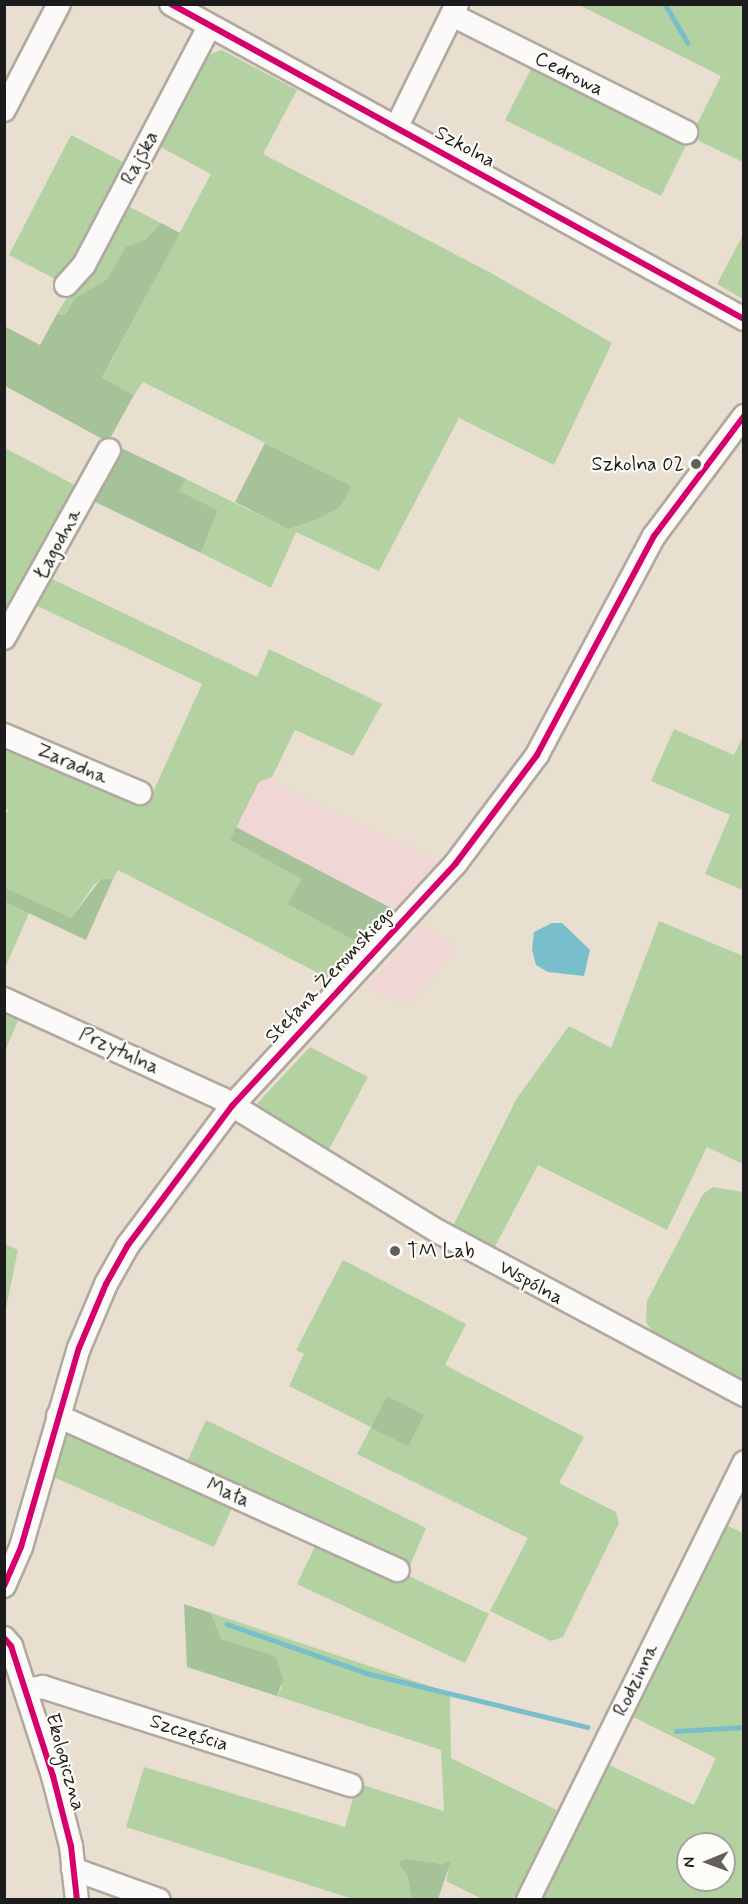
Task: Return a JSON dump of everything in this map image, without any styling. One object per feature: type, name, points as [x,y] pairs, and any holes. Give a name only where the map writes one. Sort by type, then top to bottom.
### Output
[{"type":"street","points":[[4,110],[59,4]]},
{"type":"street","name":"Szkolna","points":[[171,4],[209,27],[744,319]]},
{"type":"street","points":[[396,128],[454,10]]},
{"type":"street","name":"Cedrowa","points":[[454,10],[686,132]]},
{"type":"street","name":"Rajska","points":[[66,285],[84,265],[209,27]]},
{"type":"street","name":"Stefana Żeromskiego","points":[[4,1586],[21,1547],[58,1416],[90,1317],[115,1266],[179,1172],[232,1106],[456,863],[537,755],[654,536],[744,417]]},
{"type":"street","name":"Łagodna","points":[[4,638],[109,450]]},
{"type":"street","name":"Zaradna","points":[[4,735],[140,793]]},
{"type":"street","name":"Przytulna","points":[[4,999],[232,1106]]},
{"type":"street","name":"Wspólna","points":[[232,1106],[441,1233],[744,1395]]},
{"type":"street","name":"Mała","points":[[58,1416],[398,1570]]},
{"type":"street","name":"Rodzinna","points":[[528,1899],[744,1462]]},
{"type":"street","name":"Ekologiczna","points":[[4,1638],[11,1646],[27,1690],[67,1827],[77,1899]]},
{"type":"street","name":"Szczęścia","points":[[27,1690],[44,1687],[351,1785]]},
{"type":"street","points":[[73,1869],[159,1899]]},
{"type":"shaded area","points":[[272,777],[279,787],[439,862],[397,911],[236,827],[259,782]]},
{"type":"shaded area","points":[[423,924],[455,947],[411,1005],[366,988]]},
{"type":"green space","points":[[579,5],[743,5],[743,162],[699,141],[695,128],[721,76]]},
{"type":"green space","points":[[222,50],[297,90],[263,154],[491,273],[612,343],[554,465],[459,418],[379,571],[296,532],[271,588],[201,553],[218,510],[179,491],[186,479],[288,529],[341,506],[352,486],[143,382],[134,395],[102,379],[211,174],[153,143],[205,56]]},
{"type":"green space","points":[[532,67],[686,145],[661,196],[505,120]]},
{"type":"green space","points":[[71,135],[129,165],[61,282],[9,255]]},
{"type":"green space","points":[[122,203],[161,223],[145,240],[126,248],[107,279],[75,298],[65,315],[57,314]]},
{"type":"green space","points":[[161,223],[180,233],[102,378],[134,395],[108,442],[5,386],[4,326],[40,345],[57,314],[65,315],[75,298],[107,279],[126,247],[145,240]]},
{"type":"green space","points":[[743,235],[744,299],[717,284]]},
{"type":"green space","points":[[265,443],[352,486],[341,506],[318,519],[288,529],[235,502]]},
{"type":"green space","points":[[115,445],[186,479],[179,491],[218,510],[201,553],[87,498]]},
{"type":"green space","points":[[5,448],[84,490],[5,622]]},
{"type":"green space","points":[[46,576],[257,677],[269,649],[382,704],[353,756],[295,730],[272,777],[259,782],[230,840],[303,879],[287,904],[364,946],[330,979],[118,870],[113,879],[101,879],[94,885],[71,918],[66,919],[5,888],[4,818],[8,810],[5,808],[5,741],[148,803],[202,684],[31,603]]},
{"type":"green space","points":[[674,729],[734,755],[743,736],[743,890],[705,874],[730,815],[651,781]]},
{"type":"green space","points":[[236,827],[397,911],[364,946],[287,904],[302,879],[230,840]]},
{"type":"green space","points":[[101,879],[113,879],[86,940],[5,902],[5,888],[71,918]]},
{"type":"green space","points":[[5,902],[29,913],[5,968]]},
{"type":"green space","points":[[659,921],[743,956],[743,1164],[707,1147],[667,1230],[538,1165],[492,1252],[452,1228],[517,1098],[569,1026],[611,1048]]},
{"type":"green space","points":[[5,1009],[20,1016],[5,1051]]},
{"type":"green space","points":[[310,1047],[368,1077],[326,1155],[252,1109]]},
{"type":"green space","points":[[713,1187],[743,1192],[743,1381],[660,1343],[646,1322],[647,1301],[703,1194]]},
{"type":"green space","points":[[5,1244],[18,1250],[6,1308],[4,1307]]},
{"type":"green space","points":[[343,1260],[466,1324],[445,1365],[584,1437],[559,1483],[616,1512],[619,1523],[563,1637],[551,1641],[490,1611],[528,1538],[357,1454],[371,1427],[289,1386],[304,1354],[296,1350]]},
{"type":"green space","points":[[387,1396],[424,1415],[408,1446],[371,1428]]},
{"type":"green space","points":[[206,1420],[426,1528],[410,1565],[400,1565],[186,1464]]},
{"type":"green space","points":[[66,1426],[234,1504],[214,1547],[53,1477]]},
{"type":"green space","points":[[726,1525],[743,1533],[743,1899],[539,1900],[607,1764],[694,1805],[716,1758],[631,1716]]},
{"type":"green space","points":[[317,1542],[405,1574],[489,1614],[465,1663],[297,1584]]},
{"type":"green space","points":[[184,1604],[211,1613],[221,1639],[276,1656],[283,1680],[277,1696],[187,1667]]},
{"type":"green space","points":[[211,1613],[450,1693],[451,1758],[557,1810],[513,1900],[482,1899],[446,1881],[450,1862],[442,1864],[407,1859],[400,1866],[407,1875],[412,1899],[353,1899],[126,1827],[144,1767],[345,1827],[357,1783],[444,1811],[441,1750],[277,1696],[282,1687],[276,1656],[221,1639]]},
{"type":"green space","points":[[407,1859],[442,1864],[451,1861],[438,1899],[412,1899],[407,1875],[400,1866],[400,1861]]},
{"type":"water","points":[[552,923],[562,923],[590,950],[584,976],[548,972],[536,965],[532,950],[534,932]]},
{"type":"waterway","points":[[665,4],[688,43]]},
{"type":"waterway","points":[[227,1624],[366,1673],[587,1727]]},
{"type":"waterway","points":[[676,1731],[744,1727]]},
{"type":"cycle path","points":[[171,4],[744,319]]},
{"type":"cycle path","points":[[4,1586],[21,1547],[79,1348],[106,1284],[128,1245],[232,1106],[456,863],[537,755],[654,536],[744,416]]},
{"type":"cycle path","points":[[4,1638],[11,1646],[53,1776],[71,1846],[77,1900]]},
{"type":"place","name":"Szkolna 02","points":[[696,464]]},
{"type":"place","name":"TM Lab","points":[[395,1251]]}]
